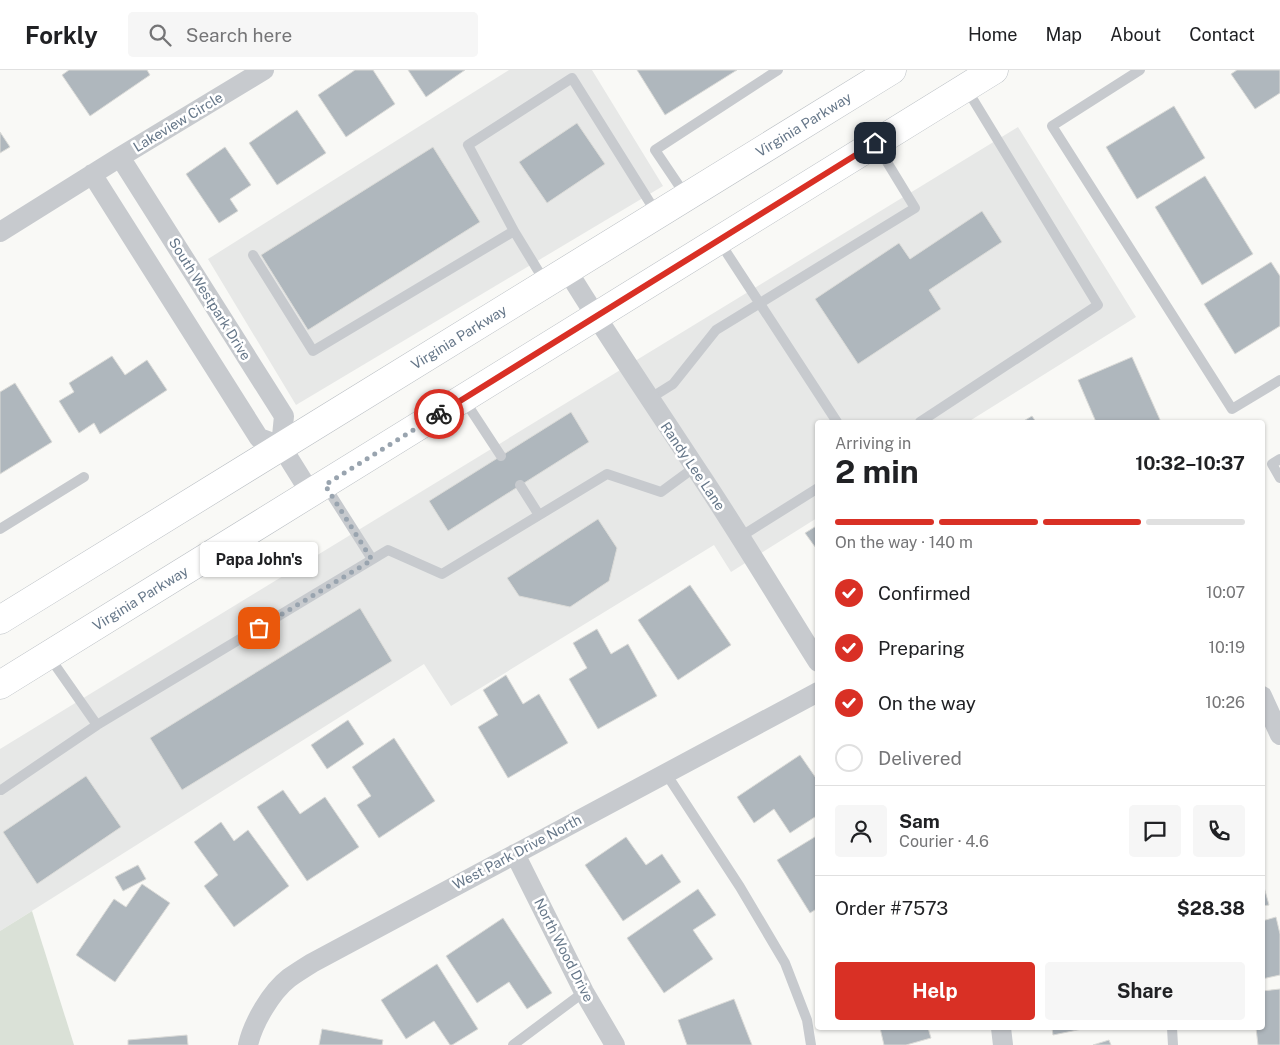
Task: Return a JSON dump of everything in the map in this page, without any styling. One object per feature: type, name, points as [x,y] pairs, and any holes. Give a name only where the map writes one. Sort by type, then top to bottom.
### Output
[{"type":"main road","name":"Virginia Parkway","points":[[0,620],[892,70]]},
{"type":"main road","name":"Virginia Parkway","points":[[0,685],[994,70]]},
{"type":"street","name":"Lakeview Circle","points":[[0,232],[264,70]]},
{"type":"street","name":"South Westpark Drive","points":[[120,157],[284,416],[282,446]]},
{"type":"street","points":[[92,174],[260,438],[282,446],[318,489]]},
{"type":"street","name":"Randy Lee Lane","points":[[556,277],[595,316],[695,466],[815,657]]},
{"type":"street","name":"West Park Drive North","points":[[248,1045],[258,1017],[271,998],[287,979],[312,963],[665,772],[815,694]]},
{"type":"street","points":[[1265,702],[1280,734]]},
{"type":"street","name":"North Wood Drive","points":[[515,854],[584,992],[614,1045]]},
{"type":"street","points":[[1001,1030],[1003,1045]]},
{"type":"lane","points":[[686,197],[655,150],[778,70]]},
{"type":"lane","points":[[1140,70],[1052,126],[1232,409],[1280,380]]},
{"type":"lane","points":[[556,277],[514,231],[468,145],[572,78],[658,214]]},
{"type":"lane","points":[[923,420],[1098,305],[965,88]]},
{"type":"lane","points":[[649,399],[672,384],[716,330],[915,208],[875,143]]},
{"type":"lane","points":[[253,255],[313,351],[514,231]]},
{"type":"lane","points":[[718,240],[836,420]]},
{"type":"lane","points":[[464,398],[501,456]]},
{"type":"lane","points":[[1280,459],[1272,464],[1280,478]]},
{"type":"lane","points":[[1,790],[96,725],[388,550],[442,574],[607,474],[661,492],[695,466]]},
{"type":"lane","points":[[0,529],[84,477]]},
{"type":"lane","points":[[520,485],[539,515]]},
{"type":"lane","points":[[318,489],[372,560]]},
{"type":"lane","points":[[740,537],[815,490]]},
{"type":"lane","points":[[48,655],[96,725]]},
{"type":"lane","points":[[665,772],[740,887],[785,963],[807,1020],[811,1045]]},
{"type":"lane","points":[[513,1045],[584,992]]},
{"type":"lane","points":[[1172,1030],[1173,1045]]},
{"type":"shaded area","points":[[509,70],[592,70],[663,186],[296,405],[208,259]]},
{"type":"shaded area","points":[[1018,127],[1136,317],[971,420],[815,420],[815,519],[731,572],[714,545],[451,706],[424,664],[0,931],[0,749]]},
{"type":"shaded area","points":[[32,911],[74,1045],[0,1045],[0,931]]},
{"type":"building","points":[[69,70],[147,70],[150,75],[90,116],[62,75]]},
{"type":"building","points":[[355,70],[373,70],[395,104],[346,137],[318,95]]},
{"type":"building","points":[[408,70],[465,70],[426,97]]},
{"type":"building","points":[[637,70],[737,70],[665,115]]},
{"type":"building","points":[[1237,70],[1280,70],[1280,93],[1255,109],[1231,74]]},
{"type":"building","points":[[1174,106],[1205,158],[1137,199],[1106,147]]},
{"type":"building","points":[[297,110],[326,153],[277,185],[249,143]]},
{"type":"building","points":[[577,123],[605,164],[547,203],[519,162]]},
{"type":"building","points":[[0,132],[10,147],[0,153]]},
{"type":"building","points":[[225,147],[251,185],[230,199],[238,211],[219,223],[186,174]]},
{"type":"building","points":[[433,147],[480,222],[308,330],[261,255]]},
{"type":"building","points":[[1205,176],[1253,254],[1202,285],[1155,207]]},
{"type":"building","points":[[982,211],[1002,242],[929,290],[941,309],[858,364],[815,299],[899,243],[910,259]]},
{"type":"building","points":[[1271,262],[1280,276],[1280,326],[1235,354],[1204,304]]},
{"type":"building","points":[[112,356],[125,375],[147,360],[167,390],[100,434],[94,423],[79,433],[59,401],[74,392],[69,383]]},
{"type":"building","points":[[1132,357],[1160,420],[1095,420],[1078,380]]},
{"type":"building","points":[[15,383],[52,442],[0,474],[0,392]]},
{"type":"building","points":[[571,412],[589,442],[448,531],[429,501]]},
{"type":"building","points":[[1032,416],[1035,420],[1025,420]]},
{"type":"building","points":[[598,519],[617,548],[609,581],[570,607],[519,596],[507,578]]},
{"type":"building","points":[[815,527],[815,547],[805,533]]},
{"type":"building","points":[[690,585],[731,645],[678,680],[638,620]]},
{"type":"building","points":[[360,608],[392,661],[182,790],[150,738]]},
{"type":"building","points":[[597,629],[611,654],[628,644],[657,696],[598,729],[569,679],[587,668],[573,643]]},
{"type":"building","points":[[506,675],[523,704],[539,694],[568,743],[508,778],[478,727],[498,715],[483,690]]},
{"type":"building","points":[[348,720],[364,744],[327,769],[311,745]]},
{"type":"building","points":[[394,738],[435,801],[379,838],[357,805],[371,796],[352,767]]},
{"type":"building","points":[[800,755],[815,777],[815,817],[790,833],[774,809],[754,823],[737,797]]},
{"type":"building","points":[[86,776],[121,827],[37,884],[3,832]]},
{"type":"building","points":[[283,790],[300,814],[325,797],[359,847],[307,881],[257,807]]},
{"type":"building","points":[[221,822],[234,841],[248,830],[289,886],[234,927],[204,886],[218,875],[194,842]]},
{"type":"building","points":[[626,837],[646,865],[662,854],[681,882],[623,921],[585,865]]},
{"type":"building","points":[[815,837],[815,910],[810,913],[777,860]]},
{"type":"building","points":[[138,865],[146,879],[123,891],[115,877]]},
{"type":"building","points":[[142,884],[170,903],[115,982],[76,955],[114,899],[126,907]]},
{"type":"building","points":[[698,889],[716,915],[693,930],[713,959],[664,993],[627,938]]},
{"type":"building","points":[[1265,891],[1269,905],[1265,906]]},
{"type":"building","points":[[1276,917],[1280,934],[1280,975],[1265,978],[1265,920]]},
{"type":"building","points":[[503,918],[552,993],[527,1009],[509,982],[477,1003],[446,956]]},
{"type":"building","points":[[437,964],[478,1029],[452,1045],[450,1045],[434,1021],[406,1039],[381,1000]]},
{"type":"building","points":[[1280,989],[1280,1045],[1258,1045],[1256,1030],[1265,1030],[1265,991]]},
{"type":"building","points":[[734,999],[752,1045],[687,1045],[678,1020]]},
{"type":"building","points":[[322,1029],[383,1040],[382,1045],[319,1045]]},
{"type":"building","points":[[880,1030],[929,1030],[931,1038],[906,1045],[884,1045]]},
{"type":"building","points":[[1052,1030],[1077,1030],[1053,1035]]},
{"type":"building","points":[[187,1035],[188,1045],[128,1045],[128,1040]]},
{"type":"building","points":[[1109,1040],[1111,1045],[1093,1045]]},
{"type":"way so far","points":[[259,628],[372,560],[325,485],[439,414]]},
{"type":"place","name":"Papa John's","points":[[259,628]]},
{"type":"route","points":[[439,414],[875,143]]}]
